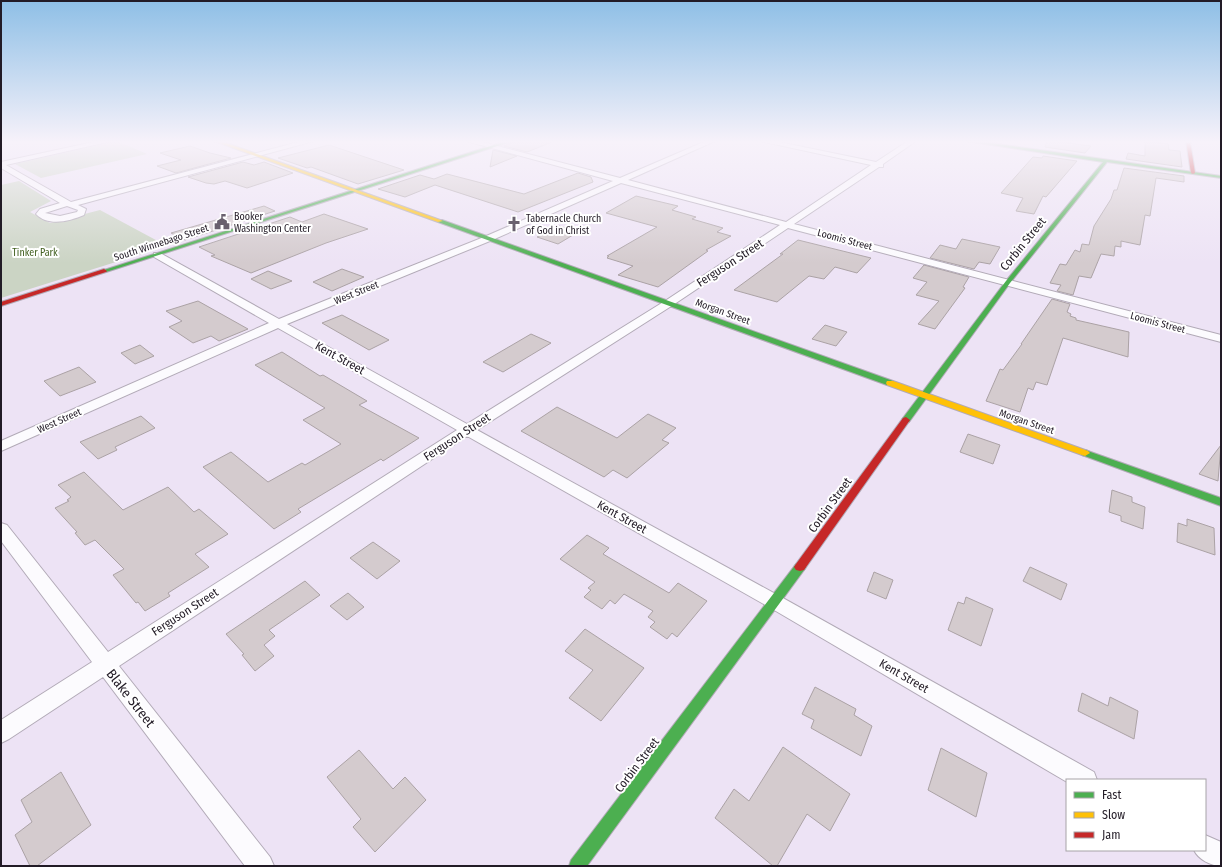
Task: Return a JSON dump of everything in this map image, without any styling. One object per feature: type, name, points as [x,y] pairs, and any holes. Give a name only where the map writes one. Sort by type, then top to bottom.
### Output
[{"type":"street","points":[[30,181],[69,204],[157,181]]},
{"type":"street","name":"Morgan Street","points":[[327,181],[1221,502]]},
{"type":"street","name":"South Winnebago Street","points":[[1,304],[385,181]]},
{"type":"street","name":"West Street","points":[[1,446],[279,324],[487,239],[617,181]]},
{"type":"street","name":"Loomis Street","points":[[620,181],[1221,339]]},
{"type":"street","name":"Ferguson Street","points":[[1,732],[468,430],[669,303],[855,181]]},
{"type":"street","name":"Corbin Street","points":[[577,866],[775,602],[923,396],[1008,282],[1089,181]]},
{"type":"street","name":"Kent Street","points":[[157,255],[775,602],[1084,779]]},
{"type":"street","name":"Blake Street","points":[[1,529],[261,866]]},
{"type":"street","points":[[1206,848],[1221,856]]},
{"type":"green space","name":"Tinker Park","points":[[20,181],[51,201],[30,212],[50,223],[100,210],[167,246],[1,298],[1,185]]},
{"type":"building","points":[[201,181],[223,181],[214,184]]},
{"type":"building","points":[[226,181],[267,181],[247,188]]},
{"type":"building","points":[[351,181],[366,181],[358,184]]},
{"type":"building","points":[[401,181],[476,181],[524,194],[556,181],[593,182],[518,212],[435,185],[405,197],[378,189]]},
{"type":"building","points":[[1011,181],[1059,181],[1046,197],[1043,196],[1034,214],[1016,211],[1023,198],[1001,193]]},
{"type":"building","points":[[1120,181],[1155,181],[1150,216],[1145,215],[1140,245],[1121,241],[1121,247],[1115,246],[1114,256],[1101,254],[1091,278],[1079,276],[1073,295],[1057,291],[1061,285],[1050,283],[1060,264],[1066,265],[1075,250],[1080,252],[1082,244],[1089,245],[1094,226],[1111,199],[1114,190],[1117,190]]},
{"type":"building","points":[[636,196],[678,206],[672,210],[696,217],[692,219],[723,228],[717,232],[731,236],[706,250],[708,251],[658,287],[618,275],[633,266],[607,258],[609,256],[607,256],[657,227],[606,213]]},
{"type":"building","name":"Booker Washington Center","points":[[264,206],[275,211],[185,240],[171,233]]},
{"type":"building","points":[[324,214],[368,229],[326,243],[251,273],[211,256],[215,255],[199,247],[290,217],[302,222]]},
{"type":"building","points":[[559,226],[578,232],[558,244],[537,237]]},
{"type":"building","points":[[962,239],[1000,247],[990,264],[979,262],[974,269],[930,258],[940,245],[956,249]]},
{"type":"building","points":[[798,240],[871,258],[857,273],[835,267],[824,279],[809,276],[777,302],[734,290],[783,254],[780,254]]},
{"type":"building","points":[[924,265],[969,277],[963,287],[965,288],[935,329],[918,324],[939,301],[916,295],[927,282],[913,278]]},
{"type":"building","points":[[342,269],[364,277],[332,291],[313,282]]},
{"type":"building","points":[[268,271],[292,281],[271,289],[251,279]]},
{"type":"building","points":[[1052,299],[1070,304],[1067,312],[1071,314],[1070,316],[1076,318],[1076,320],[1129,332],[1128,357],[1063,338],[1047,385],[1036,382],[1033,390],[1028,388],[1020,412],[986,401],[1000,369],[1003,370]]},
{"type":"building","points":[[198,301],[248,329],[219,341],[211,336],[193,343],[169,327],[182,321],[166,311]]},
{"type":"building","points":[[342,315],[389,340],[369,350],[322,323]]},
{"type":"building","points":[[825,325],[847,332],[836,346],[812,339]]},
{"type":"building","points":[[531,334],[551,343],[503,372],[483,362]]},
{"type":"building","points":[[140,345],[154,356],[135,364],[121,353]]},
{"type":"building","points":[[282,352],[320,376],[323,375],[367,401],[359,405],[419,438],[383,461],[381,459],[298,509],[301,512],[274,529],[203,467],[231,452],[268,482],[302,463],[305,465],[341,444],[303,420],[325,408],[255,365]]},
{"type":"building","points":[[79,367],[96,382],[60,396],[44,381]]},
{"type":"building","points":[[557,407],[617,438],[648,414],[676,428],[662,440],[669,443],[627,478],[613,470],[604,477],[521,431]]},
{"type":"building","points":[[141,416],[155,428],[115,447],[117,450],[98,459],[80,442]]},
{"type":"building","points":[[968,434],[1000,445],[993,464],[960,452]]},
{"type":"building","points":[[1221,445],[1218,481],[1199,474]]},
{"type":"building","points":[[84,472],[123,510],[168,487],[194,512],[199,509],[228,534],[195,554],[209,567],[168,593],[170,596],[145,611],[138,602],[136,603],[113,575],[124,569],[95,540],[85,545],[75,533],[77,532],[55,508],[69,501],[67,500],[71,497],[58,485]]},
{"type":"building","points":[[1112,490],[1132,497],[1132,502],[1145,507],[1143,529],[1121,521],[1121,516],[1109,512]]},
{"type":"building","points":[[1187,519],[1214,528],[1215,555],[1177,542],[1178,523],[1187,526]]},
{"type":"building","points":[[587,535],[609,548],[603,554],[669,593],[678,583],[707,601],[677,637],[672,633],[667,639],[650,627],[655,622],[648,617],[653,611],[624,594],[615,604],[610,600],[602,609],[584,597],[591,590],[588,588],[595,582],[560,559]]},
{"type":"building","points":[[373,542],[400,561],[377,579],[350,558]]},
{"type":"building","points":[[1030,567],[1067,584],[1061,600],[1023,581]]},
{"type":"building","points":[[874,572],[893,580],[886,599],[867,591]]},
{"type":"building","points":[[305,581],[320,595],[269,630],[275,636],[264,645],[274,656],[255,671],[242,655],[244,654],[226,634]]},
{"type":"building","points":[[348,593],[364,607],[347,620],[330,606]]},
{"type":"building","points":[[966,597],[993,609],[981,646],[948,630],[958,602],[964,604]]},
{"type":"building","points":[[585,629],[644,668],[601,721],[569,698],[593,670],[565,651]]},
{"type":"building","points":[[815,687],[856,709],[854,715],[872,726],[861,756],[811,728],[814,720],[802,714]]},
{"type":"building","points":[[1082,693],[1108,706],[1110,697],[1138,711],[1134,739],[1078,711]]},
{"type":"building","points":[[783,747],[850,794],[830,831],[807,814],[777,866],[773,866],[715,818],[734,789],[749,801]]},
{"type":"building","points":[[941,748],[987,773],[976,817],[928,790]]},
{"type":"building","points":[[359,750],[393,789],[405,777],[426,800],[375,852],[353,827],[361,819],[327,777]]},
{"type":"building","points":[[61,772],[91,825],[37,866],[30,866],[15,835],[32,822],[21,800]]},
{"type":"traffic: fast","points":[[104,271],[384,181]]},
{"type":"traffic: fast","points":[[906,420],[1008,282],[1089,181]]},
{"type":"traffic: fast","points":[[440,221],[890,383]]},
{"type":"traffic: fast","points":[[1085,453],[1221,502]]},
{"type":"traffic: fast","points":[[577,866],[800,567]]},
{"type":"traffic: slow","points":[[329,181],[440,221]]},
{"type":"traffic: slow","points":[[890,383],[1085,453]]},
{"type":"traffic: jam","points":[[1,304],[104,271]]},
{"type":"traffic: jam","points":[[800,567],[906,420]]},
{"type":"place","name":"Booker Washington Center","points":[[222,222]]},
{"type":"place","name":"Tabernacle Church of God in Christ","points":[[514,224]]}]
